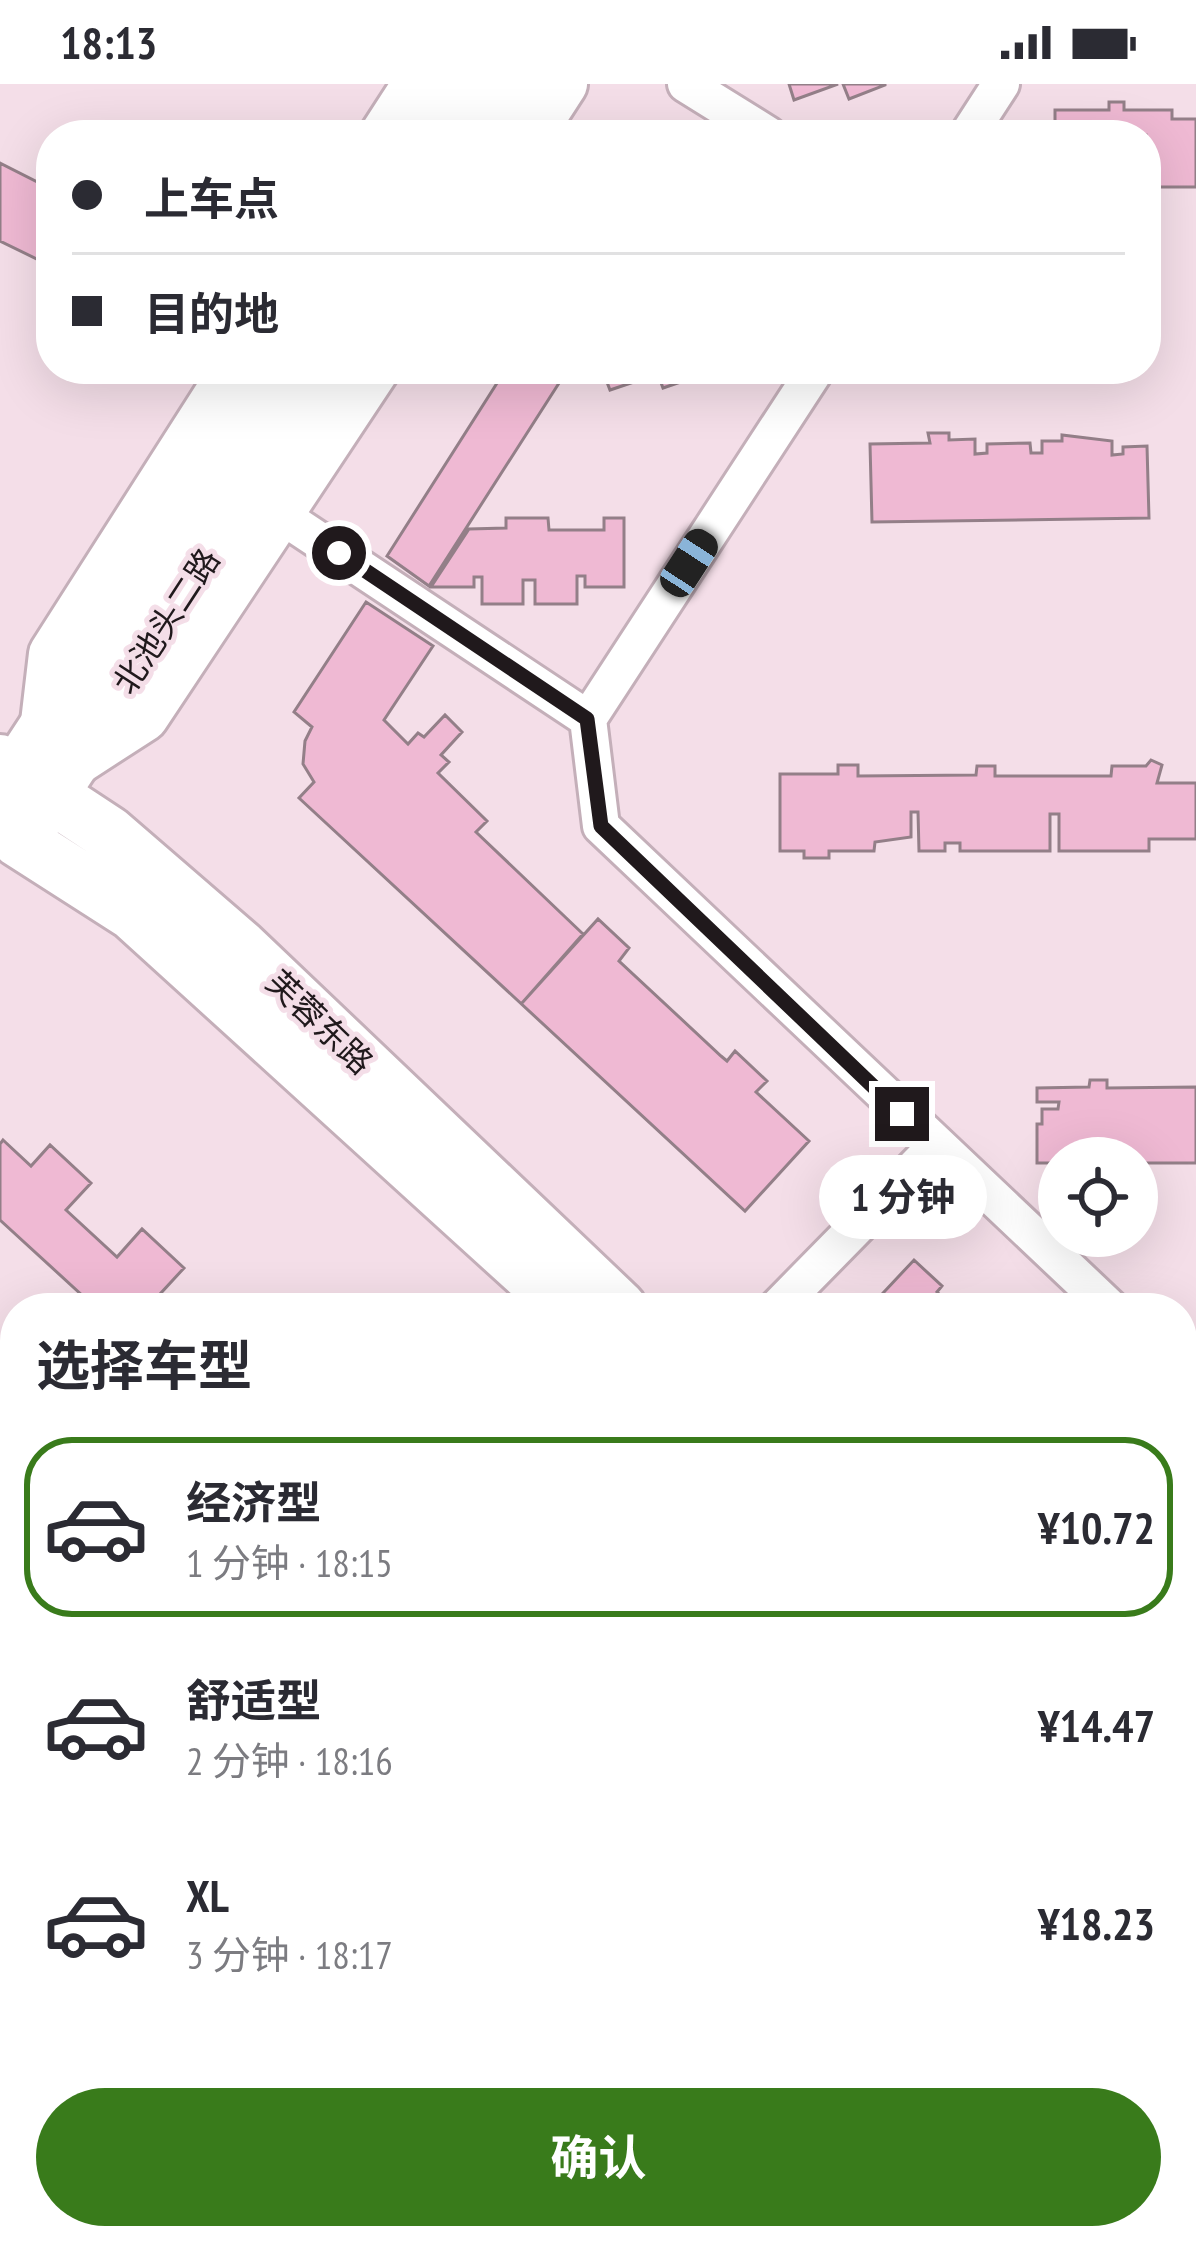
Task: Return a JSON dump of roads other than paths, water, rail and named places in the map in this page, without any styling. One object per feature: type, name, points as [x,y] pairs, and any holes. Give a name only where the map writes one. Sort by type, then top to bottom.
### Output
[{"type":"main road","points":[[443,120],[466,84]]},
{"type":"main road","points":[[492,120],[515,84]]},
{"type":"main road","name":"北池头二路","points":[[23,793],[272,384]]},
{"type":"main road","name":"北池头二路","points":[[23,793],[319,384]]},
{"type":"main road","name":"芙蓉东路","points":[[23,793],[133,913],[551,1293]]},
{"type":"main road","name":"芙蓉东路","points":[[23,793],[108,833],[241,948],[603,1293]]},
{"type":"street","points":[[394,120],[417,84]]},
{"type":"street","points":[[540,120],[563,84]]},
{"type":"street","points":[[686,84],[744,120]]},
{"type":"street","points":[[978,120],[1001,84]]},
{"type":"street","points":[[23,793],[53,654],[225,384]]},
{"type":"street","points":[[23,793],[144,717],[365,384]]},
{"type":"street","points":[[806,384],[587,719],[601,826],[1094,1293]]},
{"type":"street","points":[[279,514],[587,719]]},
{"type":"street","points":[[792,1293],[936,1146]]}]
